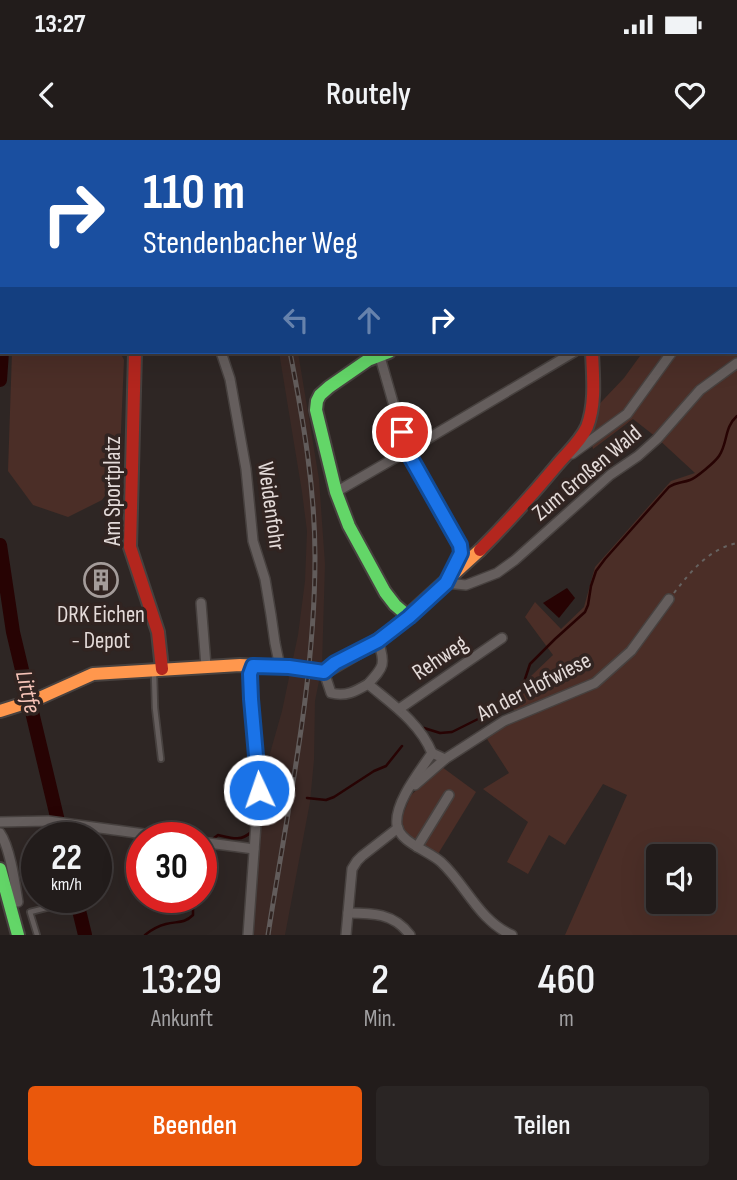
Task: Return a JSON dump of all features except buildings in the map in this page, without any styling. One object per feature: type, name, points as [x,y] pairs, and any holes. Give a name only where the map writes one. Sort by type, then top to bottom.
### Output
[{"type":"street","name":"Am Sportplatz","points":[[135,354],[130,547],[159,632],[158,669]]},
{"type":"street","name":"Weidenfohr","points":[[222,354],[230,379],[246,469],[253,541],[265,579],[280,667]]},
{"type":"street","points":[[409,617],[385,592],[349,526],[336,492],[316,410],[320,395],[329,387],[368,360],[385,354],[407,451],[460,545],[461,553],[446,583]]},
{"type":"street","points":[[336,492],[571,354]]},
{"type":"street","points":[[0,711],[93,674],[206,666],[280,667],[324,672],[335,663],[378,641],[409,617],[510,520],[587,429],[592,412],[592,354]]},
{"type":"street","points":[[558,464],[627,414],[671,354]]},
{"type":"street","name":"Zum Großen Wald","points":[[446,583],[466,585],[497,573],[515,560],[610,475],[657,439],[700,390],[737,363]]},
{"type":"street","name":"An der Hofwiese","points":[[407,792],[445,759],[504,721],[595,683],[631,652],[669,599]]},
{"type":"street","points":[[201,603],[206,666]]},
{"type":"street","name":"Rehweg","points":[[398,709],[502,638]]},
{"type":"street","points":[[324,672],[331,693],[353,693],[368,684],[382,669],[384,664],[378,641]]},
{"type":"street","points":[[248,935],[260,782],[251,699],[250,674],[253,666]]},
{"type":"street","points":[[368,684],[419,729],[432,753],[445,759]]},
{"type":"street","points":[[432,753],[403,799],[398,813],[398,828],[405,839],[436,858],[456,878],[480,912],[512,935]]},
{"type":"street","points":[[417,847],[449,795]]},
{"type":"street","points":[[0,822],[48,821],[126,831]]},
{"type":"street","points":[[345,935],[351,874],[355,864],[398,828]]},
{"type":"street","points":[[0,832],[14,877],[18,902]]},
{"type":"street","points":[[217,844],[254,849]]},
{"type":"street","points":[[0,869],[18,935]]},
{"type":"street","points":[[348,913],[384,915],[399,923],[410,935]]},
{"type":"lane","points":[[158,669],[155,708],[161,759]]},
{"type":"lane","points":[[30,913],[37,935]]},
{"type":"path","points":[[669,599],[699,563],[723,546],[737,543]]},
{"type":"shaded area","points":[[12,354],[121,354],[124,360],[119,476],[102,500],[68,517],[33,505],[8,471]]},
{"type":"shaded area","points":[[279,354],[298,354],[319,479],[325,564],[322,666],[315,701],[310,802],[285,935],[253,935],[265,771],[282,711],[298,635],[305,581],[307,531]]},
{"type":"shaded area","points":[[638,354],[737,354],[737,935],[565,935],[627,795],[603,784],[565,845],[549,835],[528,874],[507,862],[528,822],[483,789],[509,773],[487,739],[516,713],[507,699],[553,655],[525,617],[535,602],[561,629],[584,607],[595,567],[671,481],[695,473],[633,419],[593,449],[586,418],[624,378],[640,356]]},
{"type":"shaded area","points":[[567,588],[575,598],[559,618],[543,603]]},
{"type":"shaded area","points":[[442,767],[476,792],[438,854],[407,835],[402,827],[402,817],[411,795]]},
{"type":"waterway","name":"Littfe","points":[[0,380],[2,354]]},
{"type":"waterway","points":[[424,728],[440,733],[452,732],[504,706],[522,688],[530,664],[585,612],[596,571],[605,559],[669,487],[693,479],[717,459],[730,425],[737,416]]},
{"type":"waterway","name":"Littfe","points":[[0,545],[13,632],[58,822]]},
{"type":"waterway","points":[[307,798],[326,800],[334,797],[386,766],[402,746]]},
{"type":"waterway","points":[[217,836],[240,838],[251,830]]},
{"type":"waterway","name":"Littfe","points":[[80,913],[85,935]]},
{"type":"waterway","points":[[145,935],[160,926],[190,918],[193,913]]},
{"type":"railway","points":[[268,935],[299,747],[314,604],[315,557],[311,479],[290,354]]},
{"type":"traffic: fast","points":[[384,354],[368,360],[329,387],[320,395],[316,410],[336,492],[349,526],[385,592],[409,617]]},
{"type":"traffic: fast","points":[[0,869],[18,935]]},
{"type":"traffic: slow","points":[[0,711],[35,700],[93,674],[240,665],[324,672],[392,630],[480,550]]},
{"type":"traffic: jam","points":[[135,354],[130,547],[158,632],[162,669]]},
{"type":"traffic: jam","points":[[480,550],[529,498],[587,427],[593,399],[592,354]]},
{"type":"place","name":"DRK Eichen - Depot","points":[[101,580]]},
{"type":"route","points":[[259,790],[251,699],[250,674],[253,666],[324,672],[335,663],[378,641],[409,617],[446,583],[458,561],[460,545],[407,451],[402,432]]}]
